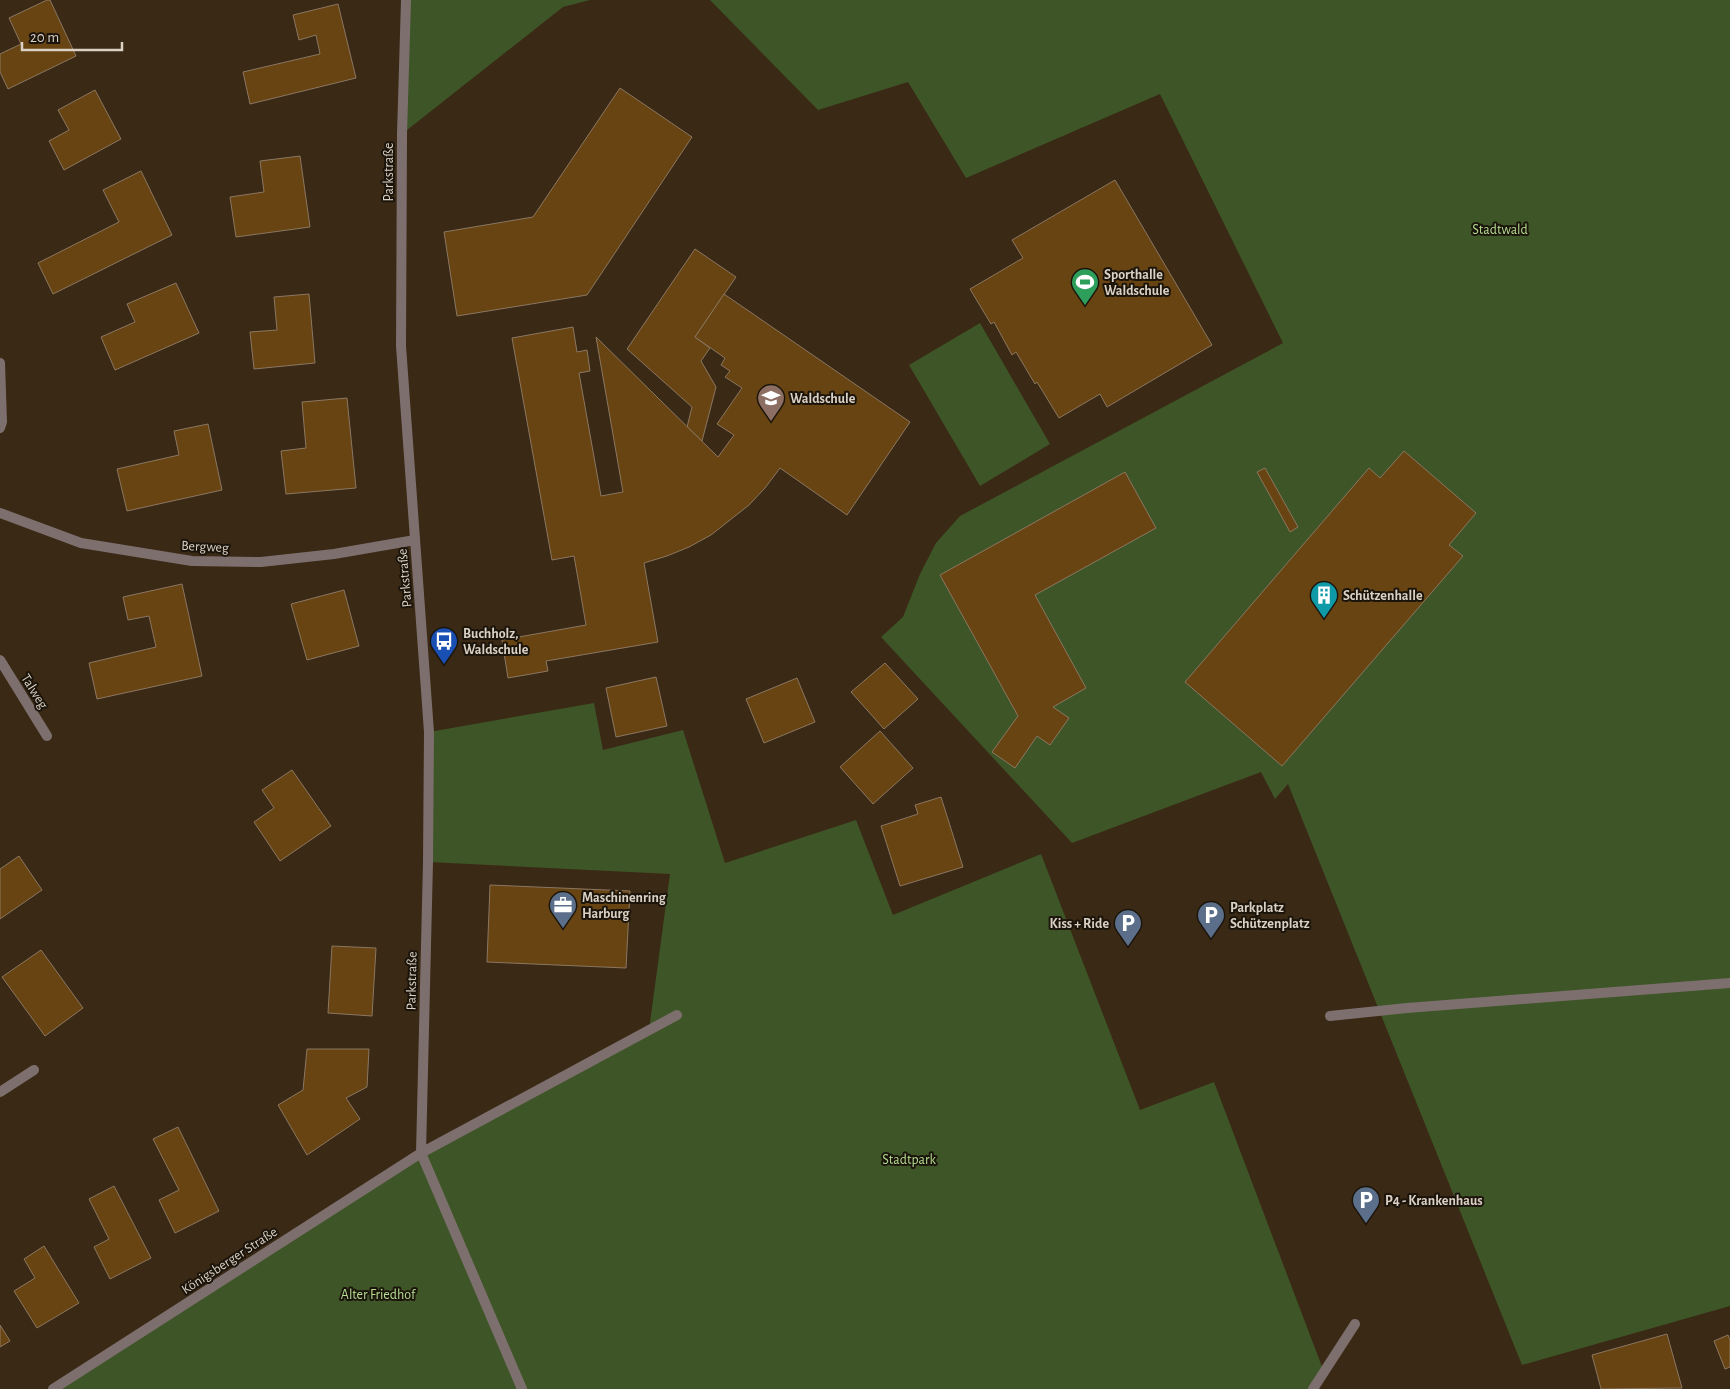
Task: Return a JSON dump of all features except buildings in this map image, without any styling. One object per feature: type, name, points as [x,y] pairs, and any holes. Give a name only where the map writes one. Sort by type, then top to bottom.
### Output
[{"type":"street","name":"Parkstraße","points":[[406,0],[402,134],[400,346],[429,732],[428,872],[420,1153],[522,1389]]},
{"type":"street","points":[[0,363],[2,422],[0,428]]},
{"type":"street","name":"Bergweg","points":[[0,513],[81,544],[192,561],[261,562],[334,554],[414,540]]},
{"type":"street","name":"Talweg","points":[[0,660],[47,736]]},
{"type":"street","points":[[1330,1016],[1406,1008],[1730,983]]},
{"type":"street","points":[[420,1153],[677,1016]]},
{"type":"street","points":[[0,1092],[34,1070]]},
{"type":"street","name":"Königsberger Straße","points":[[53,1389],[420,1153]]},
{"type":"street","points":[[1313,1389],[1356,1324]]},
{"type":"green space","points":[[406,0],[590,0],[563,7],[402,134]]},
{"type":"green space","name":"Stadtwald","points":[[710,0],[1730,0],[1730,1306],[1522,1365],[1288,784],[1275,799],[1261,772],[1072,843],[881,637],[903,617],[920,574],[936,543],[960,516],[1283,343],[1160,94],[966,178],[908,82],[818,110]]},
{"type":"green space","points":[[980,323],[1050,444],[980,486],[909,365]]},
{"type":"green space","name":"Stadtpark","points":[[594,703],[603,750],[683,730],[725,863],[856,820],[893,915],[1041,854],[1140,1110],[1214,1082],[1324,1372],[1313,1389],[53,1389],[421,1153],[649,1030],[670,874],[428,862],[429,732]]},
{"type":"place","name":"Sporthalle Waldschule","points":[[1085,306]]},
{"type":"place","name":"Waldschule","points":[[771,422]]},
{"type":"place","name":"Schützenhalle","points":[[1324,619]]},
{"type":"place","name":"Buchholz, Waldschule","points":[[444,665]]},
{"type":"place","name":"Maschinenring Harburg","points":[[563,929]]},
{"type":"place","name":"Parkplatz Schützenplatz","points":[[1211,939]]},
{"type":"place","name":"Kiss + Ride","points":[[1128,947]]},
{"type":"place","name":"P4 - Krankenhaus","points":[[1366,1224]]},
{"type":"park label","name":"Alter Friedhof","points":[[378,1294]]}]
